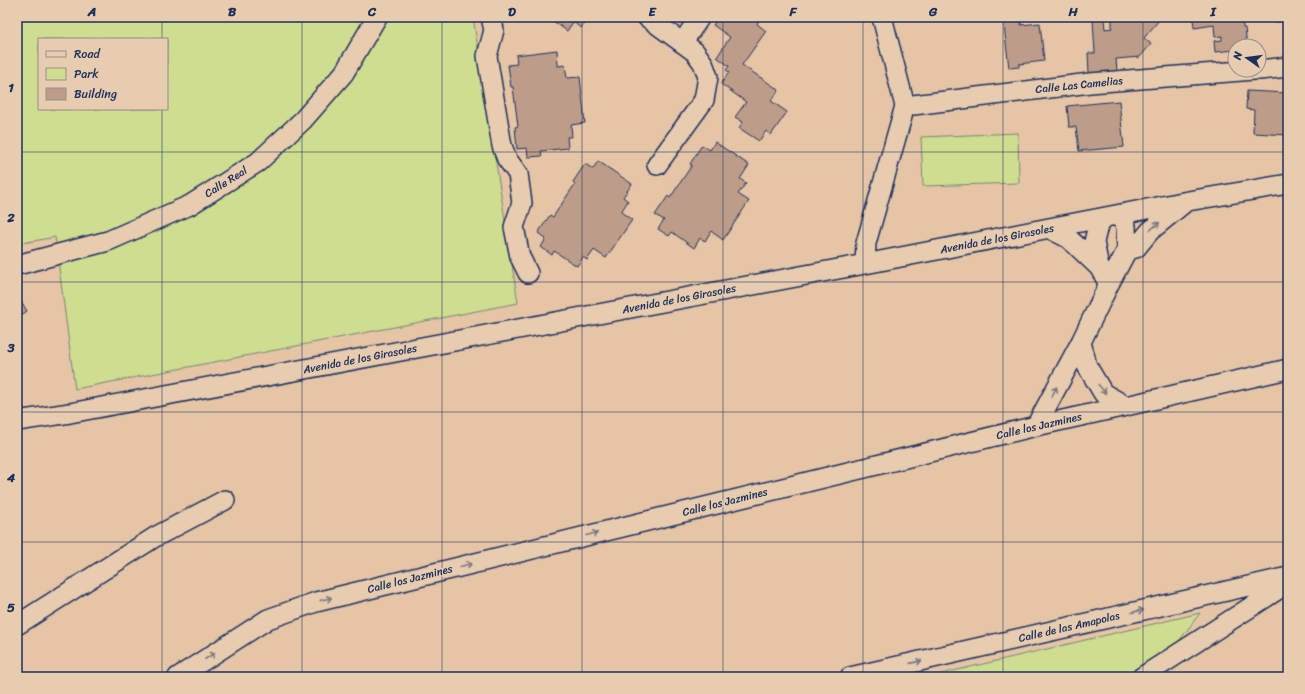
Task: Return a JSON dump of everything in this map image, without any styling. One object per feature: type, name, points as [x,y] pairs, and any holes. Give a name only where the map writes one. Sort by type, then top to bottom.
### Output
[{"type":"street","name":"Calle Real","points":[[17,265],[108,241],[190,205],[258,162],[303,120],[344,73],[378,17]]},
{"type":"street","points":[[491,17],[494,30],[487,56],[502,146],[507,159],[518,174],[522,203],[514,227],[520,257],[528,273]]},
{"type":"street","points":[[647,17],[695,52],[703,63],[708,77],[704,100],[657,165]]},
{"type":"street","points":[[682,42],[700,17]]},
{"type":"street","points":[[865,264],[866,243],[905,106],[882,17]]},
{"type":"street","points":[[1267,69],[1288,67]]},
{"type":"street","name":"Calle Las Camelias","points":[[905,106],[1090,83],[1227,72]]},
{"type":"street","name":"Avenida de los Girasoles","points":[[17,421],[70,413],[865,264],[1188,201],[1288,184]]},
{"type":"street","points":[[1127,250],[1136,248],[1150,231],[1188,201]]},
{"type":"street","points":[[1036,426],[1081,342],[1127,250],[1126,226],[1122,219],[1110,217],[1097,229],[1094,242],[1099,267]]},
{"type":"street","points":[[1050,228],[1068,238],[1099,267],[1109,284]]},
{"type":"street","points":[[1081,342],[1086,366],[1103,393],[1126,406]]},
{"type":"street","name":"Calle los Jazmines","points":[[178,677],[268,618],[316,602],[1036,426],[1288,369]]},
{"type":"street","name":"Avenida de los Girasoles","points":[[17,428],[70,413]]},
{"type":"street","points":[[17,625],[156,537],[225,500]]},
{"type":"street","name":"Calle de las Amapolas","points":[[850,677],[1288,577]]},
{"type":"street","points":[[1142,677],[1288,583]]},
{"type":"green space","points":[[17,17],[473,17],[518,303],[75,389],[55,237],[17,244]]},
{"type":"green space","points":[[1018,133],[1019,183],[923,186],[921,137]]},
{"type":"green space","points":[[1200,613],[1152,677],[928,677]]},
{"type":"building","points":[[549,17],[589,17],[581,28],[573,22],[567,31]]},
{"type":"building","points":[[719,17],[755,17],[759,20],[757,24],[766,31],[742,65],[779,90],[771,101],[787,112],[771,135],[766,131],[759,141],[739,128],[743,122],[735,117],[746,102],[721,84],[729,72],[726,70],[729,66],[717,57],[730,37],[713,25]]},
{"type":"building","points":[[1021,17],[1021,25],[1040,23],[1044,61],[1019,64],[1019,67],[1009,68],[1003,18]]},
{"type":"building","points":[[1114,17],[1156,17],[1159,20],[1144,38],[1151,44],[1140,57],[1116,59],[1117,71],[1089,73],[1088,53],[1095,53],[1093,20],[1104,19],[1105,29],[1112,28],[1112,19]]},
{"type":"building","points":[[1193,17],[1242,17],[1246,38],[1227,38],[1227,51],[1215,52],[1214,41],[1222,40],[1222,36],[1215,37],[1214,25],[1194,28]]},
{"type":"building","points":[[1276,17],[1288,17],[1288,21],[1276,22]]},
{"type":"building","points":[[557,50],[558,66],[565,65],[567,78],[580,77],[585,123],[571,125],[572,137],[567,137],[568,148],[541,151],[542,156],[528,157],[527,148],[517,149],[515,127],[518,126],[513,87],[511,87],[508,65],[517,64],[516,55]]},
{"type":"building","points":[[1247,91],[1288,93],[1288,135],[1253,133],[1254,110],[1246,109]]},
{"type":"building","points":[[1119,101],[1124,147],[1079,151],[1076,127],[1069,127],[1067,106]]},
{"type":"building","points":[[715,142],[749,165],[740,179],[746,183],[738,194],[749,201],[723,240],[711,231],[705,241],[700,238],[694,248],[672,232],[669,236],[658,229],[664,220],[655,215],[668,196],[670,198],[692,165],[690,164],[702,145],[710,150]]},
{"type":"building","points":[[598,161],[632,184],[623,197],[628,201],[621,212],[632,220],[606,258],[594,250],[587,260],[583,257],[577,266],[554,251],[552,255],[541,247],[546,239],[538,233],[550,215],[553,217],[575,184],[573,182],[585,164],[593,169]]},
{"type":"building","points":[[17,295],[27,311],[17,318]]}]
